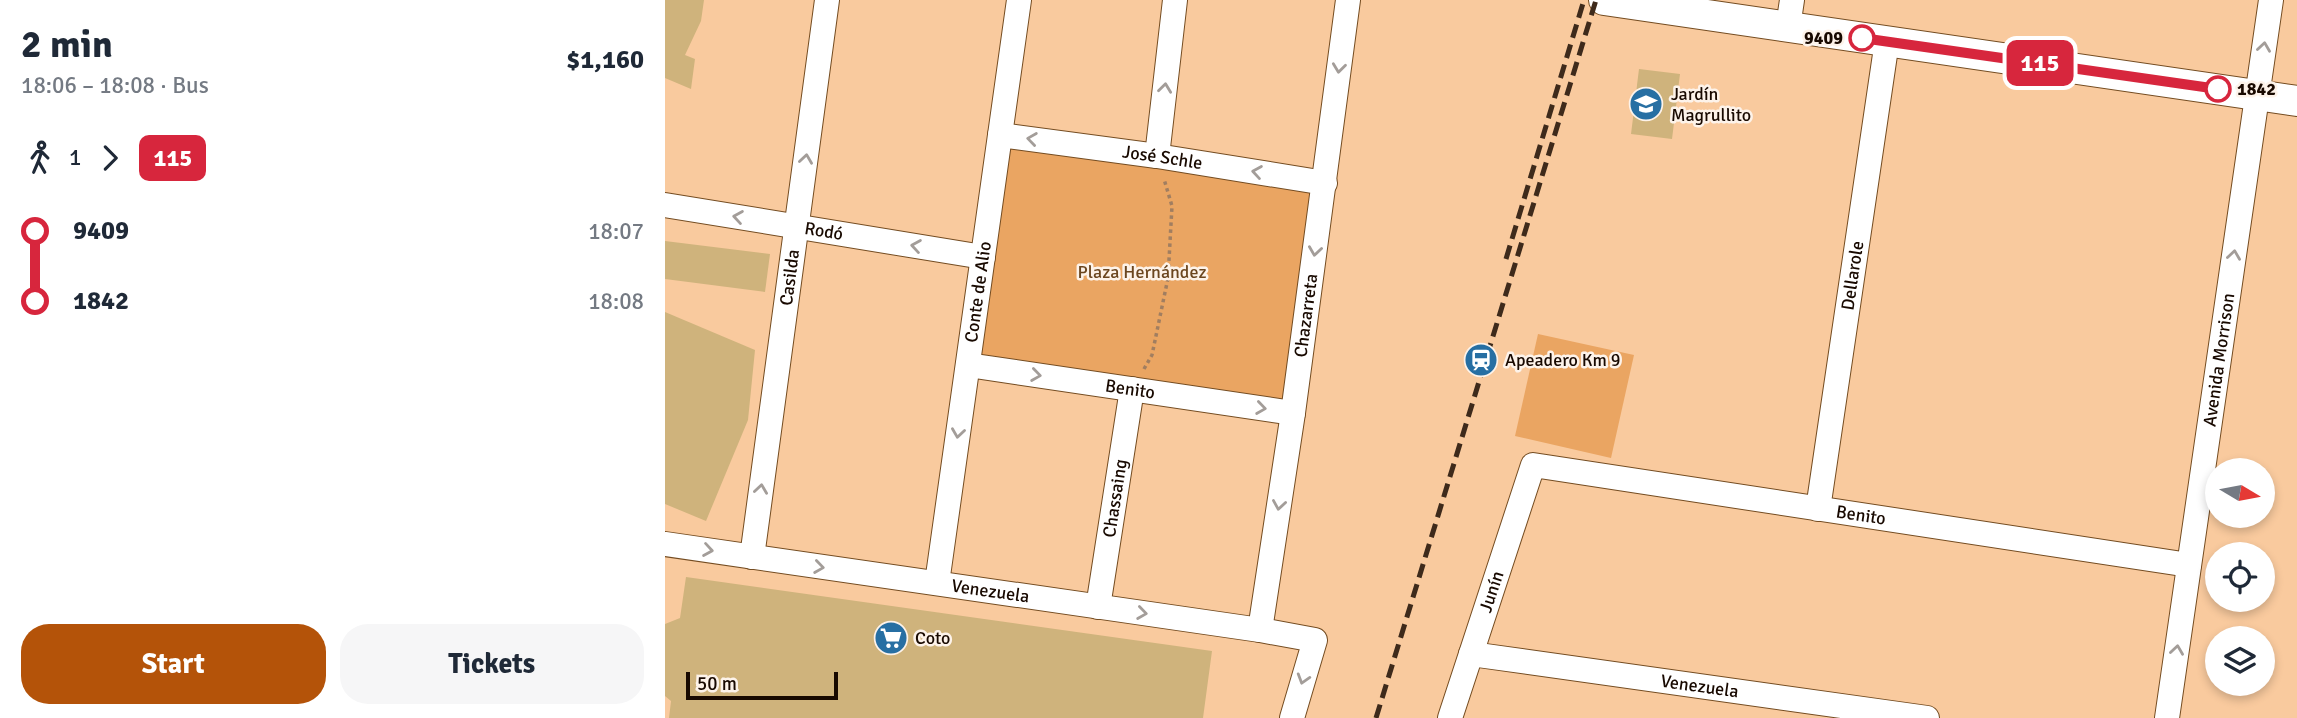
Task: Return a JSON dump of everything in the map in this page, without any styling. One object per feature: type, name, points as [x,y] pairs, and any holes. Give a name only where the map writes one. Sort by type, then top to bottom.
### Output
[{"type":"street","name":"Casilda","points":[[752,557],[827,0]]},
{"type":"street","name":"Conte de Alio","points":[[937,583],[1019,0]]},
{"type":"street","points":[[1157,156],[1175,0]]},
{"type":"street","name":"Chazarreta","points":[[1260,630],[1293,413],[1348,0]]},
{"type":"street","points":[[1604,0],[1790,13],[1887,41],[2297,101]]},
{"type":"street","name":"Avenida Morrison","points":[[2168,718],[2271,0]]},
{"type":"street","name":"Dellarole","points":[[1818,509],[1887,41]]},
{"type":"street","name":"José Schle","points":[[1000,135],[1157,156],[1325,183]]},
{"type":"street","name":"Rodó","points":[[665,205],[983,257]]},
{"type":"street","name":"Benito","points":[[968,365],[1293,413]]},
{"type":"street","name":"Chassaing","points":[[1098,607],[1132,389]]},
{"type":"street","name":"Benito","points":[[1533,465],[2189,565]]},
{"type":"street","name":"Junín","points":[[1450,718],[1533,465]]},
{"type":"street","name":"Venezuela","points":[[665,544],[1315,640],[1292,718]]},
{"type":"street","name":"Venezuela","points":[[1471,654],[1927,718]]},
{"type":"path","points":[[1132,389],[1152,355],[1168,278],[1172,206],[1157,156]]},
{"type":"green space","name":"Plaza Hernández","points":[[1000,135],[1325,183],[1293,413],[968,365]]},
{"type":"green space","points":[[1538,334],[1634,355],[1611,458],[1515,436]]},
{"type":"building","points":[[665,0],[704,0],[701,21],[685,55],[695,59],[691,89],[665,78]]},
{"type":"building","points":[[1639,69],[1680,74],[1672,139],[1631,134]]},
{"type":"building","points":[[665,241],[770,254],[765,292],[665,279]]},
{"type":"building","points":[[665,312],[755,350],[748,420],[706,521],[665,504]]},
{"type":"building","name":"Coto","points":[[686,577],[1212,651],[1203,718],[669,718],[671,701],[665,696],[665,624],[680,618]]},
{"type":"railway","points":[[1506,259],[1584,0]]},
{"type":"railway","points":[[1376,718],[1596,0]]},
{"type":"bus line","name":"115","points":[[1862,38],[2218,89]]},
{"type":"place","name":"9409","points":[[1862,38]]},
{"type":"place","name":"1842","points":[[2218,89]]},
{"type":"place","name":"Jardín Magrullito","points":[[1646,104]]},
{"type":"place","name":"Apeadero Km 9","points":[[1481,360]]},
{"type":"place","name":"Coto","points":[[891,638]]}]
